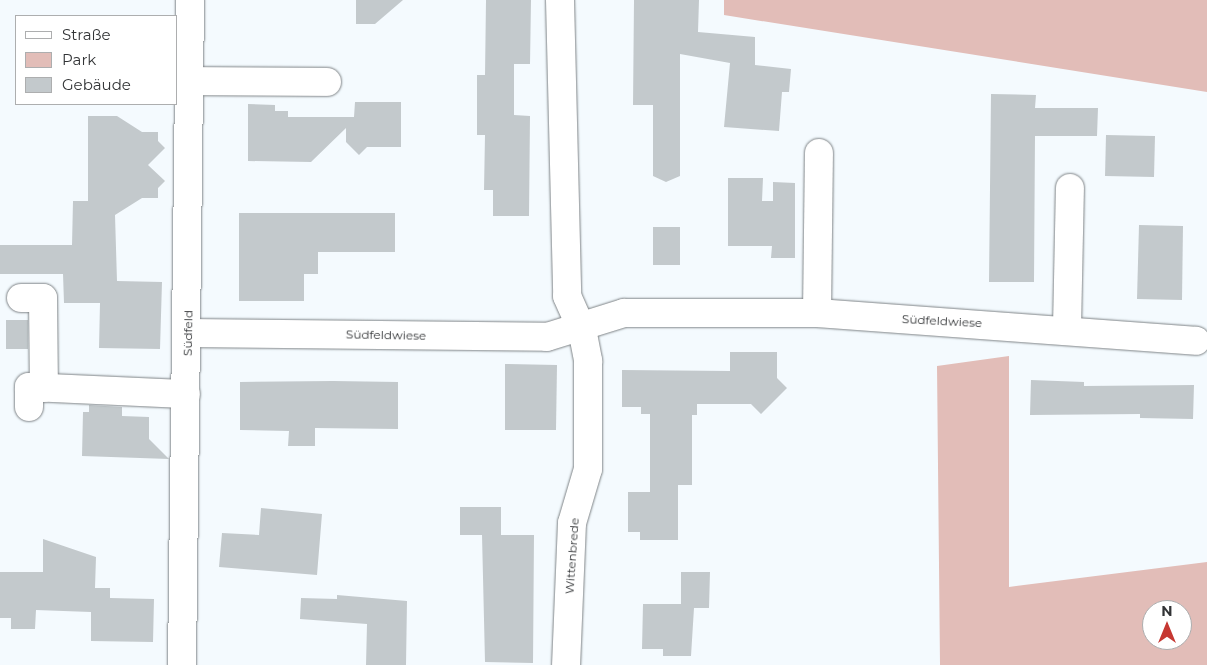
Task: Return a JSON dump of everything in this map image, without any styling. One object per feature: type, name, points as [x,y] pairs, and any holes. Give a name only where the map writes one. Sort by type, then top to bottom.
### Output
[{"type":"street","name":"Südfeld","points":[[182,665],[188,333],[190,0]]},
{"type":"street","points":[[560,0],[566,296],[582,329]]},
{"type":"street","points":[[190,81],[327,82]]},
{"type":"street","points":[[817,313],[819,154]]},
{"type":"street","points":[[1067,328],[1070,188]]},
{"type":"street","points":[[21,298],[43,298],[36,398],[186,394]]},
{"type":"street","name":"Südfeldwiese","points":[[188,333],[547,337],[582,329],[624,313],[817,313],[1067,328],[1196,341]]},
{"type":"street","name":"Wittenbrede","points":[[566,665],[572,523],[588,469],[588,360],[582,329]]},
{"type":"green space","points":[[724,0],[1207,0],[1207,92],[724,15]]},
{"type":"green space","points":[[1009,356],[1009,587],[1207,562],[1207,665],[940,665],[937,366]]},
{"type":"building","points":[[356,0],[403,0],[375,24],[356,24]]},
{"type":"building","points":[[486,0],[531,0],[530,64],[514,64],[514,115],[530,116],[529,216],[493,216],[493,190],[484,190],[485,135],[477,135],[477,75],[485,75]]},
{"type":"building","points":[[634,0],[699,0],[698,32],[755,37],[755,65],[791,69],[789,92],[782,92],[779,131],[724,127],[730,63],[680,54],[680,176],[666,182],[653,176],[653,105],[633,105]]},
{"type":"building","points":[[991,94],[1036,95],[1035,108],[1098,108],[1097,136],[1035,136],[1034,282],[989,282]]},
{"type":"building","points":[[355,102],[401,102],[401,147],[367,147],[359,155],[346,142],[346,128],[311,162],[248,161],[248,104],[275,105],[275,111],[288,111],[288,117],[354,117]]},
{"type":"building","points":[[88,116],[117,116],[142,132],[158,132],[158,141],[165,148],[148,165],[165,181],[158,188],[158,198],[142,198],[115,215],[117,281],[162,282],[160,349],[99,348],[100,303],[64,303],[63,274],[0,274],[0,245],[72,245],[73,201],[88,201]]},
{"type":"building","points":[[1106,135],[1155,136],[1154,177],[1105,176]]},
{"type":"building","points":[[728,178],[763,178],[762,201],[773,201],[773,182],[795,183],[795,258],[771,258],[772,246],[728,246]]},
{"type":"building","points":[[239,213],[395,213],[395,252],[318,252],[318,274],[304,274],[304,301],[239,301]]},
{"type":"building","points":[[1139,225],[1183,226],[1182,300],[1137,299]]},
{"type":"building","points":[[653,227],[680,227],[680,265],[653,265]]},
{"type":"building","points":[[6,320],[28,320],[28,349],[6,349]]},
{"type":"building","points":[[730,352],[777,352],[777,378],[787,388],[761,414],[751,404],[697,404],[697,415],[692,415],[692,485],[678,485],[678,540],[640,540],[640,532],[628,532],[628,492],[650,492],[650,414],[641,414],[641,407],[622,407],[622,370],[730,371]]},
{"type":"building","points":[[505,364],[557,365],[556,430],[505,430]]},
{"type":"building","points":[[1031,380],[1084,382],[1084,386],[1194,385],[1193,419],[1140,418],[1140,414],[1030,415]]},
{"type":"building","points":[[240,382],[398,382],[398,429],[315,428],[315,446],[288,446],[289,431],[240,430]]},
{"type":"building","points":[[89,405],[122,407],[122,416],[149,417],[149,439],[169,459],[82,456],[83,412],[89,412]]},
{"type":"building","points":[[460,507],[501,507],[501,535],[534,535],[533,663],[485,662],[482,535],[460,535]]},
{"type":"building","points":[[261,508],[322,514],[317,575],[219,567],[222,533],[259,535]]},
{"type":"building","points":[[43,539],[96,557],[95,588],[110,588],[110,598],[154,599],[153,642],[91,641],[91,612],[36,610],[35,629],[11,629],[11,618],[0,618],[0,572],[43,572]]},
{"type":"building","points":[[681,572],[710,572],[709,608],[694,608],[691,656],[663,656],[663,649],[642,649],[643,604],[681,604]]},
{"type":"building","points":[[337,595],[407,601],[406,665],[366,665],[367,624],[300,619],[301,598],[337,599]]}]
